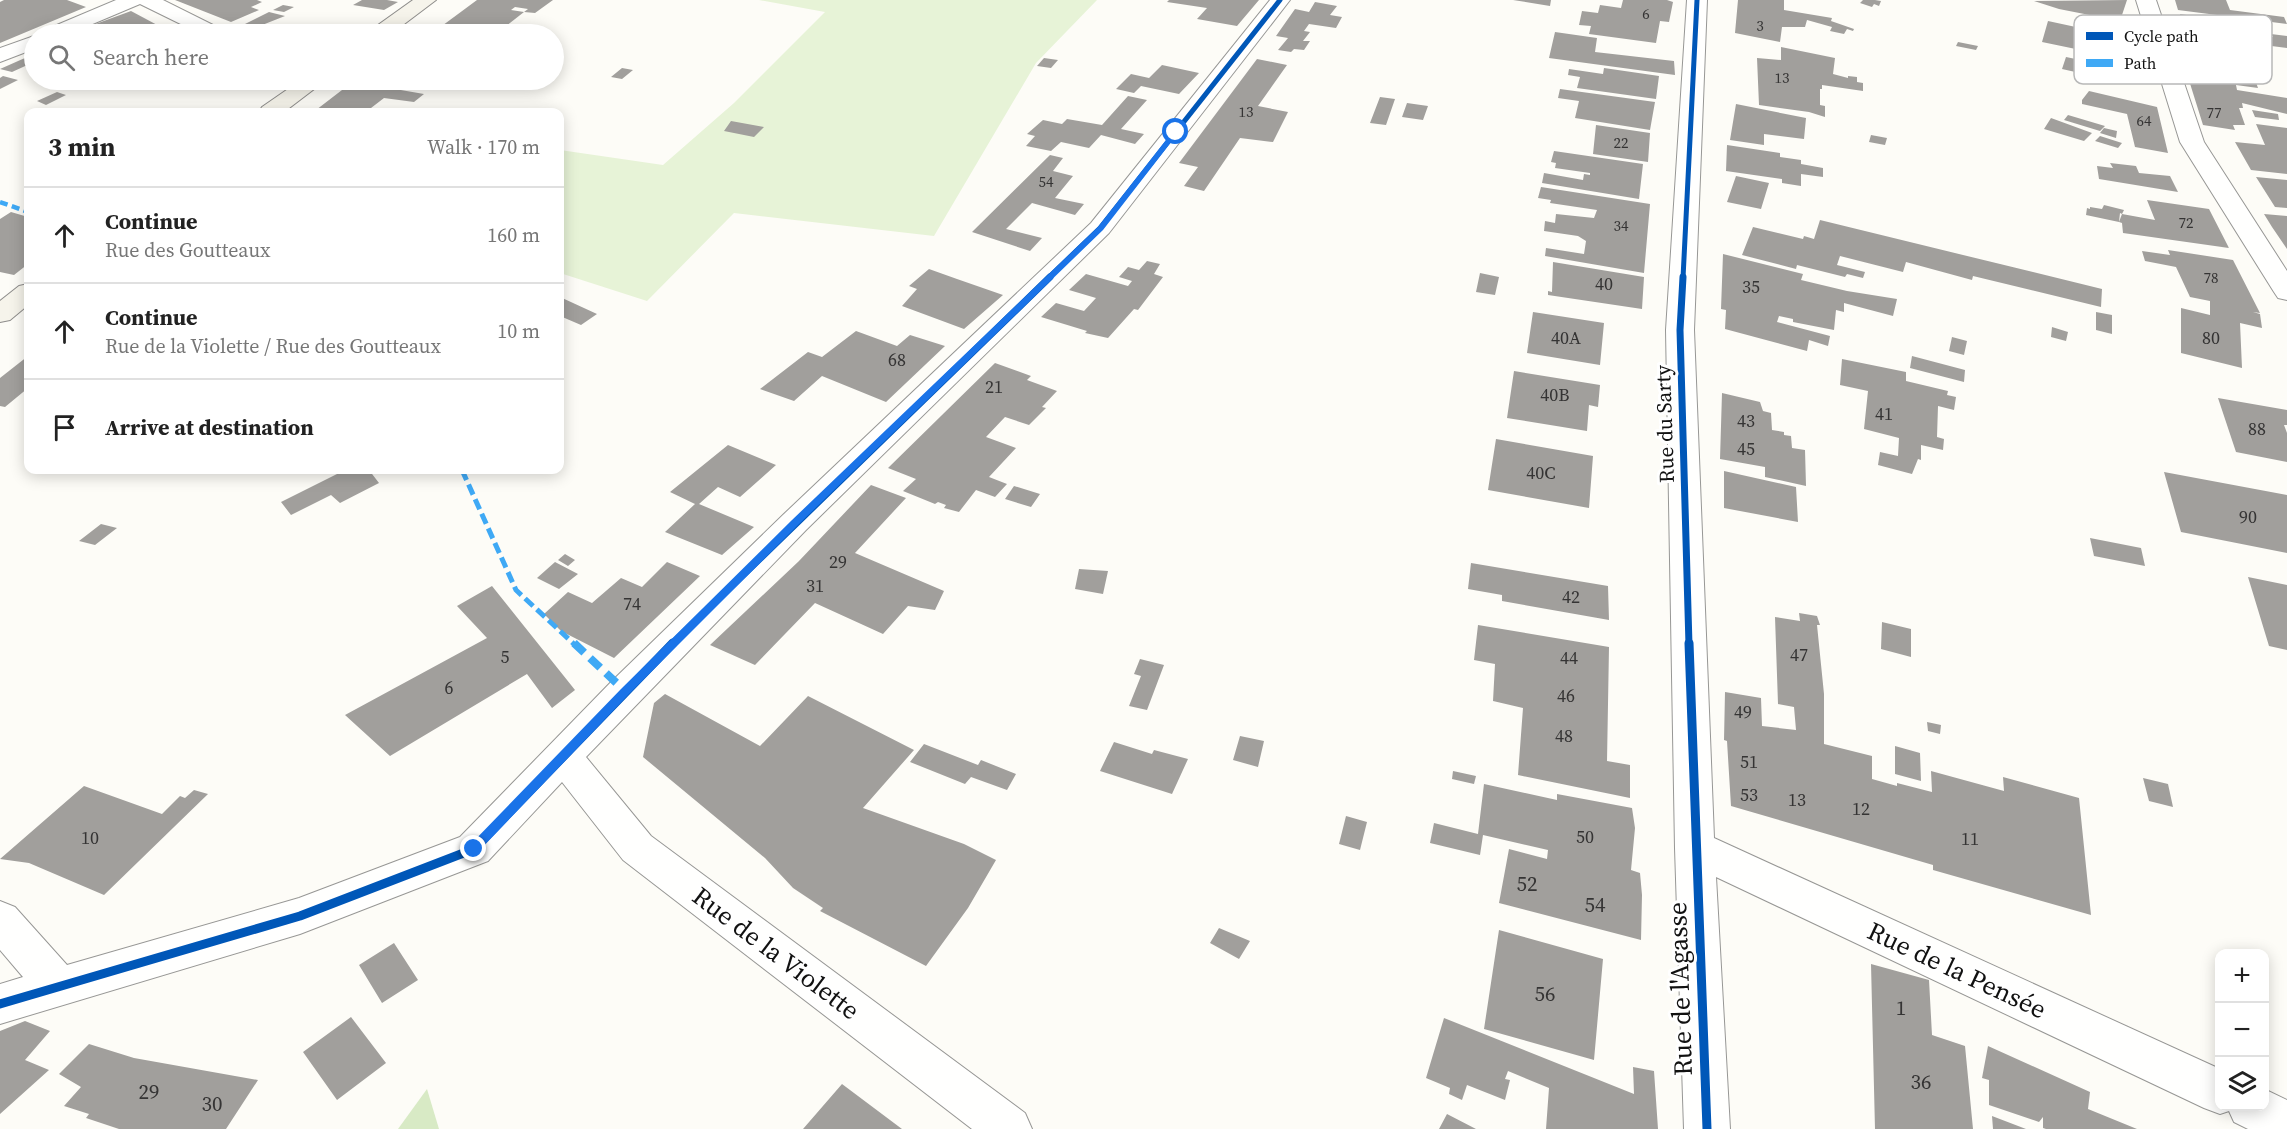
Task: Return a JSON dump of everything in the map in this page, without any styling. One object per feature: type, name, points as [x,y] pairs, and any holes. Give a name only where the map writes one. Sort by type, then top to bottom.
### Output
[{"type":"street","points":[[76,24],[133,0]]},
{"type":"street","points":[[147,0],[196,24]]},
{"type":"street","points":[[392,24],[426,0]]},
{"type":"street","points":[[0,1004],[300,916],[474,849],[795,522],[1100,228],[1280,0]]},
{"type":"street","name":"Rue du Sarty","points":[[1695,848],[1680,330],[1697,0]]},
{"type":"street","points":[[2146,0],[2151,15]]},
{"type":"street","points":[[0,56],[24,46]]},
{"type":"street","points":[[2173,84],[2192,142],[2287,292]]},
{"type":"street","points":[[276,108],[301,90]]},
{"type":"street","points":[[0,314],[24,295]]},
{"type":"street","name":"Rue de la Violette","points":[[563,756],[637,848],[1009,1129]]},
{"type":"street","name":"Rue de la Pensée","points":[[1695,848],[2215,1090]]},
{"type":"street","name":"Rue de l'Agasse","points":[[1695,848],[1707,1129]]},
{"type":"street","points":[[0,920],[60,987]]},
{"type":"street","points":[[2259,1111],[2287,1124]]},
{"type":"green space","points":[[759,0],[1097,0],[1036,63],[934,236],[734,213],[647,301],[564,274],[564,151],[663,165],[734,103],[825,12]]},
{"type":"green space","points":[[427,1089],[439,1129],[398,1129]]},
{"type":"building","points":[[4,0],[67,0],[86,7],[45,24],[24,24],[24,33],[0,43],[0,2]]},
{"type":"building","points":[[175,0],[257,0],[262,2],[251,7],[259,10],[231,22]]},
{"type":"building","points":[[362,0],[398,2],[384,10],[353,5]]},
{"type":"building","points":[[477,0],[553,0],[535,13],[524,12],[509,24],[445,24]],"holes":[[[515,7],[528,9],[524,12],[511,10]]]},
{"type":"building","points":[[1169,0],[1259,0],[1237,26],[1197,19],[1207,8],[1167,2]]},
{"type":"building","points":[[1513,0],[1551,0],[1550,6]]},
{"type":"building","points":[[1623,0],[1673,2],[1669,22],[1660,21],[1656,43],[1589,34],[1591,26],[1579,25],[1582,11],[1598,13],[1600,5],[1621,8]]},
{"type":"building","points":[[1738,0],[1784,0],[1784,10],[1832,18],[1831,21],[1854,29],[1853,31],[1847,29],[1844,34],[1830,31],[1832,27],[1807,20],[1805,27],[1782,27],[1780,42],[1735,33]]},
{"type":"building","points":[[1863,0],[1881,1],[1879,6],[1874,4],[1872,7],[1860,3]]},
{"type":"building","points":[[2127,0],[2122,15],[2090,15],[2034,1]]},
{"type":"building","points":[[2175,0],[2226,0],[2230,10],[2269,15],[2217,15],[2178,10]]},
{"type":"building","points":[[1315,2],[1337,6],[1330,15],[1342,17],[1336,28],[1309,24],[1304,31],[1310,32],[1303,41],[1310,41],[1304,50],[1294,49],[1291,52],[1278,50],[1288,38],[1276,36],[1295,9],[1309,12]]},
{"type":"building","points":[[283,5],[294,7],[284,12],[273,10]]},
{"type":"building","points":[[131,11],[155,24],[96,24]]},
{"type":"building","points":[[269,12],[285,16],[265,24],[245,24]]},
{"type":"building","points":[[2272,15],[2284,17],[2287,24],[2272,22]]},
{"type":"building","points":[[2048,21],[2074,27],[2074,49],[2042,42]]},
{"type":"building","points":[[1555,32],[1597,38],[1595,52],[1674,61],[1675,75],[1549,58]]},
{"type":"building","points":[[2272,34],[2287,36],[2287,48],[2272,46]]},
{"type":"building","points":[[1958,42],[1978,46],[1976,50],[1956,46]]},
{"type":"building","points":[[1781,47],[1835,58],[1833,74],[1848,78],[1848,76],[1857,77],[1857,82],[1863,83],[1863,91],[1822,85],[1820,105],[1825,106],[1825,117],[1809,112],[1759,105],[1757,58],[1781,60]]},
{"type":"building","points":[[2066,57],[2074,59],[2074,72],[2062,69]]},
{"type":"building","points":[[24,58],[24,67],[12,72],[0,69]]},
{"type":"building","points":[[1044,58],[1058,60],[1051,68],[1037,66]]},
{"type":"building","points":[[1257,59],[1287,65],[1258,106],[1288,112],[1273,142],[1240,138],[1204,191],[1184,186],[1198,167],[1179,163]]},
{"type":"building","points":[[1162,65],[1199,73],[1179,94],[1141,86],[1134,93],[1116,89],[1131,74],[1149,78]]},
{"type":"building","points":[[622,68],[633,70],[622,79],[611,77]]},
{"type":"building","points":[[1604,68],[1659,76],[1656,99],[1577,88],[1580,77],[1568,75],[1569,69],[1603,74]]},
{"type":"building","points":[[3,76],[18,80],[0,89],[0,78]]},
{"type":"building","points":[[2190,84],[2257,84],[2258,88],[2236,85],[2237,90],[2287,98],[2287,114],[2242,103],[2243,108],[2239,108],[2245,125],[2233,125],[2235,130],[2203,125]]},
{"type":"building","points":[[1560,89],[1655,102],[1650,130],[1575,118],[1579,101],[1558,98]]},
{"type":"building","points":[[342,90],[401,90],[424,94],[414,102],[384,98],[371,108],[319,108]]},
{"type":"building","points":[[2089,91],[2157,107],[2168,153],[2135,147],[2127,114],[2082,104],[2082,100]]},
{"type":"building","points":[[57,92],[66,95],[46,105],[37,101]]},
{"type":"building","points":[[1128,96],[1147,100],[1121,129],[1144,134],[1135,144],[1101,135],[1089,148],[1061,142],[1051,151],[1026,146],[1035,136],[1027,134],[1043,120],[1062,124],[1067,119],[1102,125]]},
{"type":"building","points":[[1380,97],[1395,99],[1386,125],[1370,123]]},
{"type":"building","points":[[1407,103],[1428,106],[1423,120],[1402,117]]},
{"type":"building","points":[[1736,104],[1806,118],[1804,139],[1764,134],[1764,145],[1730,140]]},
{"type":"building","points":[[2252,110],[2278,114],[2279,120],[2255,117]]},
{"type":"building","points":[[2068,115],[2105,126],[2100,131],[2064,120]]},
{"type":"building","points":[[2051,118],[2092,133],[2084,141],[2044,129]]},
{"type":"building","points":[[731,121],[764,127],[754,137],[724,131]]},
{"type":"building","points":[[2256,124],[2287,128],[2287,174],[2251,170],[2235,142],[2265,145]]},
{"type":"building","points":[[1596,125],[1650,133],[1648,162],[1593,154]]},
{"type":"building","points":[[2104,128],[2117,131],[2116,138],[2100,133]]},
{"type":"building","points":[[1871,135],[1887,138],[1885,145],[1869,142]]},
{"type":"building","points":[[2100,136],[2122,143],[2118,148],[2095,141]]},
{"type":"building","points":[[1727,145],[1780,153],[1780,157],[1801,160],[1801,164],[1823,168],[1823,177],[1801,174],[1801,186],[1782,183],[1782,179],[1726,171]]},
{"type":"building","points":[[1554,151],[1643,164],[1639,199],[1542,183],[1544,173],[1583,180],[1584,174],[1590,175],[1590,173],[1555,168],[1556,163],[1551,162]]},
{"type":"building","points":[[1050,155],[1063,158],[1053,171],[1073,176],[1055,198],[1084,204],[1075,215],[1032,203],[1006,229],[1042,238],[1030,251],[972,232]]},
{"type":"building","points":[[2110,163],[2136,166],[2139,173],[2170,176],[2178,192],[2099,179],[2097,166],[2113,168]]},
{"type":"building","points":[[1736,176],[1769,183],[1761,209],[1727,202]]},
{"type":"building","points":[[2256,177],[2287,180],[2287,208],[2275,207]]},
{"type":"building","points":[[1541,187],[1650,204],[1644,273],[1545,256],[1546,248],[1584,254],[1586,241],[1578,236],[1544,231],[1545,221],[1555,223],[1556,214],[1594,218],[1597,210],[1550,203],[1551,200],[1538,198]]},
{"type":"building","points":[[2147,200],[2209,209],[2229,248],[2123,233],[2122,223],[2119,222],[2122,214],[2155,220]]},
{"type":"building","points":[[2104,205],[2124,210],[2122,214],[2120,213],[2119,222],[2086,215],[2087,208],[2102,209]]},
{"type":"building","points":[[11,212],[24,216],[24,267],[14,275],[0,272],[0,219]]},
{"type":"building","points":[[2264,214],[2287,216],[2287,249],[2272,227]]},
{"type":"building","points":[[1820,220],[2102,289],[2101,307],[1973,276],[1972,280],[1906,262],[1903,272],[1840,256],[1837,265],[1865,272],[1863,278],[1847,274],[1845,277],[1797,265],[1796,269],[1742,255],[1753,227],[1803,239],[1804,236],[1814,239]]},
{"type":"building","points":[[2168,250],[2233,260],[2260,313],[2253,312],[2260,314],[2262,328],[2240,323],[2242,368],[2181,353],[2181,308],[2210,315],[2210,301],[2190,297],[2176,267],[2145,261],[2142,251],[2170,255]]},
{"type":"building","points":[[1723,254],[1803,274],[1801,280],[1847,291],[1897,299],[1893,316],[1844,303],[1844,312],[1836,310],[1834,330],[1793,322],[1793,319],[1779,316],[1777,322],[1830,336],[1828,346],[1809,340],[1807,351],[1725,329],[1726,310],[1721,309]]},
{"type":"building","points":[[1147,261],[1160,264],[1154,274],[1163,277],[1138,310],[1134,309],[1108,338],[1085,333],[1087,331],[1041,317],[1056,303],[1084,311],[1096,298],[1069,290],[1086,274],[1128,286],[1132,281],[1119,277],[1128,267],[1139,270]]},
{"type":"building","points":[[1553,262],[1644,277],[1642,309],[1548,295],[1548,291],[1552,292]]},
{"type":"building","points":[[929,269],[1003,295],[964,329],[902,306],[917,289],[909,286]]},
{"type":"building","points":[[1480,273],[1499,277],[1495,295],[1476,292]]},
{"type":"building","points":[[564,299],[597,314],[581,325],[564,318]]},
{"type":"building","points":[[1533,312],[1604,323],[1600,365],[1527,353]]},
{"type":"building","points":[[2096,312],[2112,315],[2112,334],[2096,330]]},
{"type":"building","points":[[2052,327],[2068,332],[2066,341],[2051,337]]},
{"type":"building","points":[[856,331],[897,346],[910,335],[945,346],[886,402],[822,376],[794,401],[760,389],[808,352],[822,357]]},
{"type":"building","points":[[1952,337],[1967,341],[1964,355],[1949,351]]},
{"type":"building","points":[[1912,356],[1965,370],[1964,382],[1910,368]]},
{"type":"building","points":[[24,359],[24,391],[5,407],[0,406],[0,378]]},
{"type":"building","points":[[1842,359],[1906,372],[1906,381],[1948,391],[1947,395],[1956,397],[1954,410],[1938,406],[1937,437],[1944,439],[1943,450],[1921,445],[1921,460],[1918,459],[1912,474],[1878,465],[1880,452],[1898,456],[1899,438],[1864,429],[1868,391],[1840,385]]},
{"type":"building","points":[[995,363],[1031,376],[1027,380],[1057,391],[1042,407],[1046,408],[1029,425],[1005,417],[986,437],[1016,448],[989,477],[1007,484],[995,497],[976,490],[959,512],[944,508],[946,505],[938,502],[935,504],[903,491],[916,479],[888,468]]},
{"type":"building","points":[[1514,371],[1600,385],[1598,407],[1589,405],[1587,431],[1507,418]]},
{"type":"building","points":[[1722,393],[1760,402],[1763,411],[1771,413],[1772,430],[1791,436],[1792,448],[1805,450],[1806,486],[1765,477],[1765,467],[1720,459]]},
{"type":"building","points":[[2218,398],[2287,410],[2287,425],[2284,425],[2287,433],[2287,462],[2236,452]]},
{"type":"building","points":[[1496,439],[1593,456],[1589,508],[1488,490]]},
{"type":"building","points":[[728,445],[776,465],[740,497],[718,487],[699,504],[754,527],[722,555],[665,532],[695,504],[670,492]]},
{"type":"building","points":[[1724,471],[1796,487],[1798,522],[1724,508]]},
{"type":"building","points":[[2164,472],[2287,495],[2287,553],[2181,532]]},
{"type":"building","points":[[337,474],[372,474],[379,483],[340,503],[331,495],[291,515],[281,502]]},
{"type":"building","points":[[871,485],[906,498],[855,553],[944,591],[935,610],[908,606],[883,634],[815,603],[755,665],[710,645],[799,561]]},
{"type":"building","points":[[1014,486],[1040,494],[1031,507],[1005,499]]},
{"type":"building","points":[[101,524],[117,528],[95,545],[79,541]]},
{"type":"building","points":[[2090,538],[2141,548],[2145,566],[2094,556]]},
{"type":"building","points":[[565,554],[575,560],[568,566],[558,560]]},
{"type":"building","points":[[555,562],[578,574],[559,589],[537,578]]},
{"type":"building","points":[[667,562],[700,576],[614,658],[561,631],[544,614],[568,592],[592,603],[621,578],[642,587]]},
{"type":"building","points":[[1471,563],[1608,586],[1609,620],[1502,601],[1502,595],[1468,589]]},
{"type":"building","points":[[1079,569],[1108,571],[1103,594],[1075,589]]},
{"type":"building","points":[[2248,577],[2287,585],[2287,650],[2269,646]]},
{"type":"building","points":[[492,586],[575,690],[552,708],[527,674],[390,756],[345,715],[487,638],[457,606]]},
{"type":"building","points":[[1799,613],[1817,616],[1820,625],[1817,625],[1824,694],[1824,744],[1872,756],[1872,779],[1897,786],[1897,783],[1932,792],[1931,771],[2004,791],[2003,777],[2079,798],[2091,915],[1933,870],[1933,865],[1731,806],[1727,741],[1724,740],[1725,692],[1761,698],[1762,726],[1796,730],[1794,707],[1778,704],[1775,617],[1800,621]]},
{"type":"building","points":[[1882,622],[1911,629],[1911,657],[1881,649]]},
{"type":"building","points":[[1478,625],[1609,647],[1607,761],[1630,765],[1630,798],[1518,775],[1523,708],[1493,701],[1495,664],[1474,660]]},
{"type":"building","points":[[1140,659],[1164,665],[1147,710],[1129,706],[1141,676],[1134,674]]},
{"type":"building","points":[[665,694],[760,746],[808,696],[914,750],[863,808],[964,844],[996,860],[968,908],[926,966],[820,911],[823,908],[793,888],[765,858],[643,757],[654,703]]},
{"type":"building","points":[[1927,722],[1941,725],[1940,734],[1928,731]]},
{"type":"building","points":[[1240,736],[1264,741],[1258,767],[1233,760]]},
{"type":"building","points":[[1114,742],[1152,754],[1154,750],[1188,759],[1172,794],[1100,771]]},
{"type":"building","points":[[924,744],[978,765],[981,760],[1016,774],[1007,790],[971,777],[965,784],[910,762]]},
{"type":"building","points":[[1895,746],[1920,753],[1921,781],[1895,774]]},
{"type":"building","points":[[1453,771],[1476,776],[1474,784],[1452,779]]},
{"type":"building","points":[[2143,778],[2168,784],[2173,807],[2149,801]]},
{"type":"building","points":[[1484,784],[1557,800],[1557,794],[1632,808],[1635,828],[1631,870],[1640,873],[1641,940],[1499,903],[1509,849],[1547,859],[1548,850],[1483,835],[1480,855],[1430,843],[1434,823],[1478,834]]},
{"type":"building","points":[[84,786],[162,814],[180,796],[185,798],[194,790],[208,794],[104,895],[29,863],[0,859]]},
{"type":"building","points":[[1346,816],[1367,822],[1360,850],[1339,844]]},
{"type":"building","points":[[1219,928],[1250,941],[1239,959],[1210,943]]},
{"type":"building","points":[[1499,930],[1603,959],[1594,1060],[1484,1029]]},
{"type":"building","points":[[394,943],[418,980],[382,1003],[359,965]]},
{"type":"building","points":[[1871,964],[1929,980],[1932,1035],[1965,1046],[1973,1129],[1875,1129]]},
{"type":"building","points":[[351,1017],[386,1063],[337,1100],[303,1052]]},
{"type":"building","points":[[1444,1018],[1634,1094],[1633,1067],[1654,1071],[1658,1129],[1546,1129],[1549,1088],[1508,1071],[1505,1079],[1510,1080],[1505,1100],[1467,1085],[1462,1100],[1449,1094],[1450,1088],[1426,1078]]},
{"type":"building","points":[[25,1021],[50,1031],[25,1060],[49,1070],[0,1114],[0,1031]]},
{"type":"building","points":[[89,1044],[134,1058],[258,1080],[226,1129],[119,1129],[86,1118],[89,1114],[64,1106],[81,1087],[59,1074]]},
{"type":"building","points":[[1988,1046],[2090,1092],[2088,1109],[2137,1129],[2046,1129],[2043,1128],[2043,1117],[2039,1122],[1989,1105],[1989,1080],[1982,1078]]},
{"type":"building","points":[[842,1084],[902,1129],[803,1129]]},
{"type":"building","points":[[1447,1114],[1476,1129],[1439,1129]]},
{"type":"building","points":[[1992,1116],[2026,1129],[1993,1129]]},
{"type":"marked path","points":[[0,202],[24,211]]},
{"type":"marked path","points":[[464,474],[516,590],[625,691]]},
{"type":"cycle path","points":[[0,1004],[300,916],[474,849],[625,691],[795,522],[1100,228],[1280,0]]},
{"type":"cycle path","points":[[1697,0],[1680,330],[1695,848],[1707,1129]]},
{"type":"route","points":[[474,849],[625,692],[795,522],[1100,228],[1176,132]]}]
